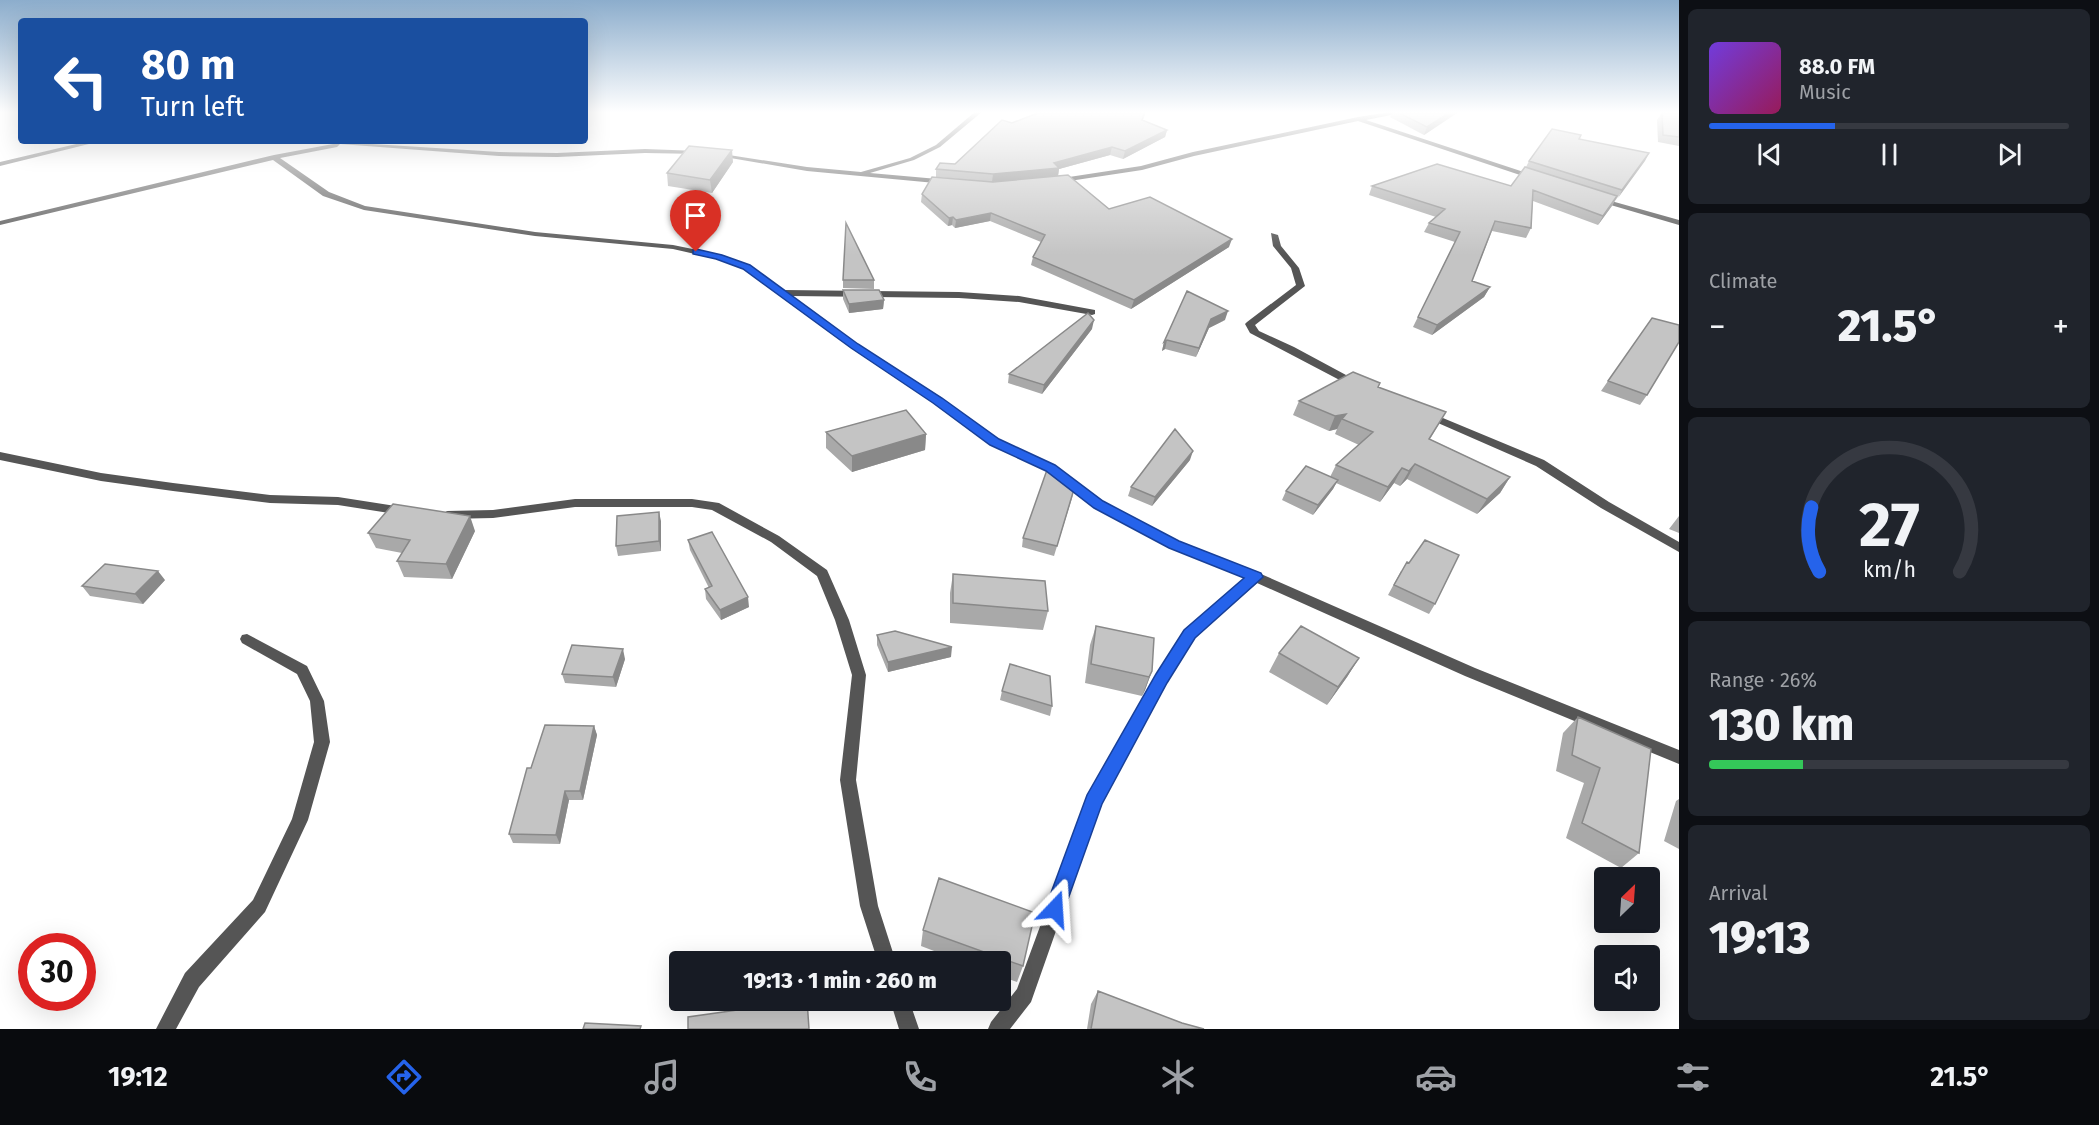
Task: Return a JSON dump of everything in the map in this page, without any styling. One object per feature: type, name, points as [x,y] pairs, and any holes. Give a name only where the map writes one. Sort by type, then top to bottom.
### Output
[{"type":"street","points":[[0,164],[21,159]]},
{"type":"street","points":[[0,223],[270,159]]},
{"type":"street","points":[[275,159],[326,194],[364,208],[535,234],[674,247],[719,257],[747,267],[854,346],[938,400],[995,442],[1050,468],[1099,504],[1174,545],[1256,577],[1470,672],[1679,757]]},
{"type":"street","points":[[744,159],[858,174],[959,183]]},
{"type":"street","points":[[858,174],[912,159]]},
{"type":"street","points":[[1045,182],[1143,168],[1175,159]]},
{"type":"street","points":[[1481,159],[1548,181]]},
{"type":"street","points":[[1592,196],[1679,223]]},
{"type":"street","points":[[1274,235],[1277,246],[1295,268],[1301,285],[1250,324],[1255,333],[1292,349],[1340,377],[1370,390]]},
{"type":"street","points":[[784,293],[959,295],[1019,299],[1092,312]]},
{"type":"street","points":[[1420,412],[1540,462],[1605,505],[1679,548]]},
{"type":"street","points":[[0,456],[101,477],[270,499],[338,501],[413,513]]},
{"type":"street","points":[[433,514],[493,514],[574,503],[715,506],[775,539],[822,573],[842,620],[859,675],[848,780],[869,906],[883,951]]},
{"type":"street","points":[[998,1029],[1024,995],[1094,801],[1162,678],[1190,634],[1256,577]]},
{"type":"street","points":[[166,1029],[192,980],[259,906],[300,820],[322,742],[317,701],[302,670],[247,639]]},
{"type":"street","points":[[903,1011],[909,1029]]},
{"type":"building","points":[[678,159],[725,159],[710,180],[667,173]]},
{"type":"building","points":[[960,159],[1068,159],[1054,163],[1059,168],[993,174],[936,169],[940,163],[955,164]]},
{"type":"building","points":[[1530,159],[1645,159],[1622,190],[1529,161]]},
{"type":"building","points":[[1437,164],[1511,186],[1525,167],[1617,196],[1603,216],[1533,190],[1531,228],[1495,221],[1472,281],[1490,287],[1437,325],[1418,317],[1460,232],[1429,223],[1445,209],[1372,186]]},
{"type":"building","points":[[1068,175],[1109,209],[1150,197],[1232,239],[1134,300],[1033,257],[1045,235],[991,213],[956,220],[953,217],[949,218],[922,194],[932,177],[993,182]]},
{"type":"building","points":[[846,223],[874,280],[843,280]]},
{"type":"building","points":[[843,290],[879,290],[884,300],[849,304]]},
{"type":"building","points":[[1187,291],[1228,311],[1211,319],[1199,348],[1167,340],[1164,342]]},
{"type":"building","points":[[1088,313],[1094,320],[1044,385],[1009,374]]},
{"type":"building","points":[[1652,318],[1679,325],[1679,342],[1647,395],[1608,381]]},
{"type":"building","points":[[1353,372],[1380,383],[1378,387],[1446,412],[1429,439],[1510,477],[1487,499],[1415,464],[1409,471],[1402,468],[1388,487],[1336,465],[1373,432],[1342,419],[1346,414],[1335,416],[1299,401]]},
{"type":"building","points":[[906,410],[926,434],[852,456],[826,432]]},
{"type":"building","points":[[1175,429],[1193,451],[1155,497],[1131,487]]},
{"type":"building","points":[[1306,466],[1338,480],[1318,505],[1286,491]]},
{"type":"building","points":[[1048,467],[1074,489],[1057,546],[1023,538]]},
{"type":"building","points":[[393,504],[470,516],[446,564],[397,561],[410,540],[368,533]]},
{"type":"building","points":[[659,512],[659,541],[616,546],[617,516]]},
{"type":"building","points":[[712,532],[748,597],[720,610],[705,589],[712,586],[688,540]]},
{"type":"building","points":[[1425,540],[1459,555],[1435,604],[1394,585],[1407,562],[1409,563]]},
{"type":"building","points":[[105,564],[158,571],[135,594],[82,586]]},
{"type":"building","points":[[953,574],[1045,581],[1048,611],[953,603]]},
{"type":"building","points":[[1096,626],[1154,638],[1152,671],[1149,677],[1091,664]]},
{"type":"building","points":[[1301,626],[1359,658],[1338,687],[1279,653]]},
{"type":"building","points":[[895,631],[952,647],[888,662],[877,635]]},
{"type":"building","points":[[572,645],[623,649],[613,677],[562,674]]},
{"type":"building","points":[[1010,664],[1050,676],[1052,706],[1002,691]]},
{"type":"building","points":[[1578,717],[1651,749],[1639,853],[1582,823],[1600,768],[1572,755]]},
{"type":"building","points":[[545,725],[594,726],[580,791],[565,791],[556,835],[509,834],[527,768],[531,768]]},
{"type":"building","points":[[939,878],[1035,913],[1023,966],[1011,962],[1011,951],[981,951],[923,930]]},
{"type":"building","points":[[1098,991],[1182,1023],[1204,1029],[1091,1029]]},
{"type":"building","points":[[730,1011],[808,1011],[809,1029],[688,1029],[688,1017]]},
{"type":"building","points":[[585,1023],[641,1026],[640,1029],[583,1029]]},
{"type":"route","points":[[696,252],[747,267],[854,346],[938,400],[995,442],[1050,468],[1099,504],[1174,545],[1256,577],[1190,634],[1162,678],[1094,801],[1055,909]]}]
